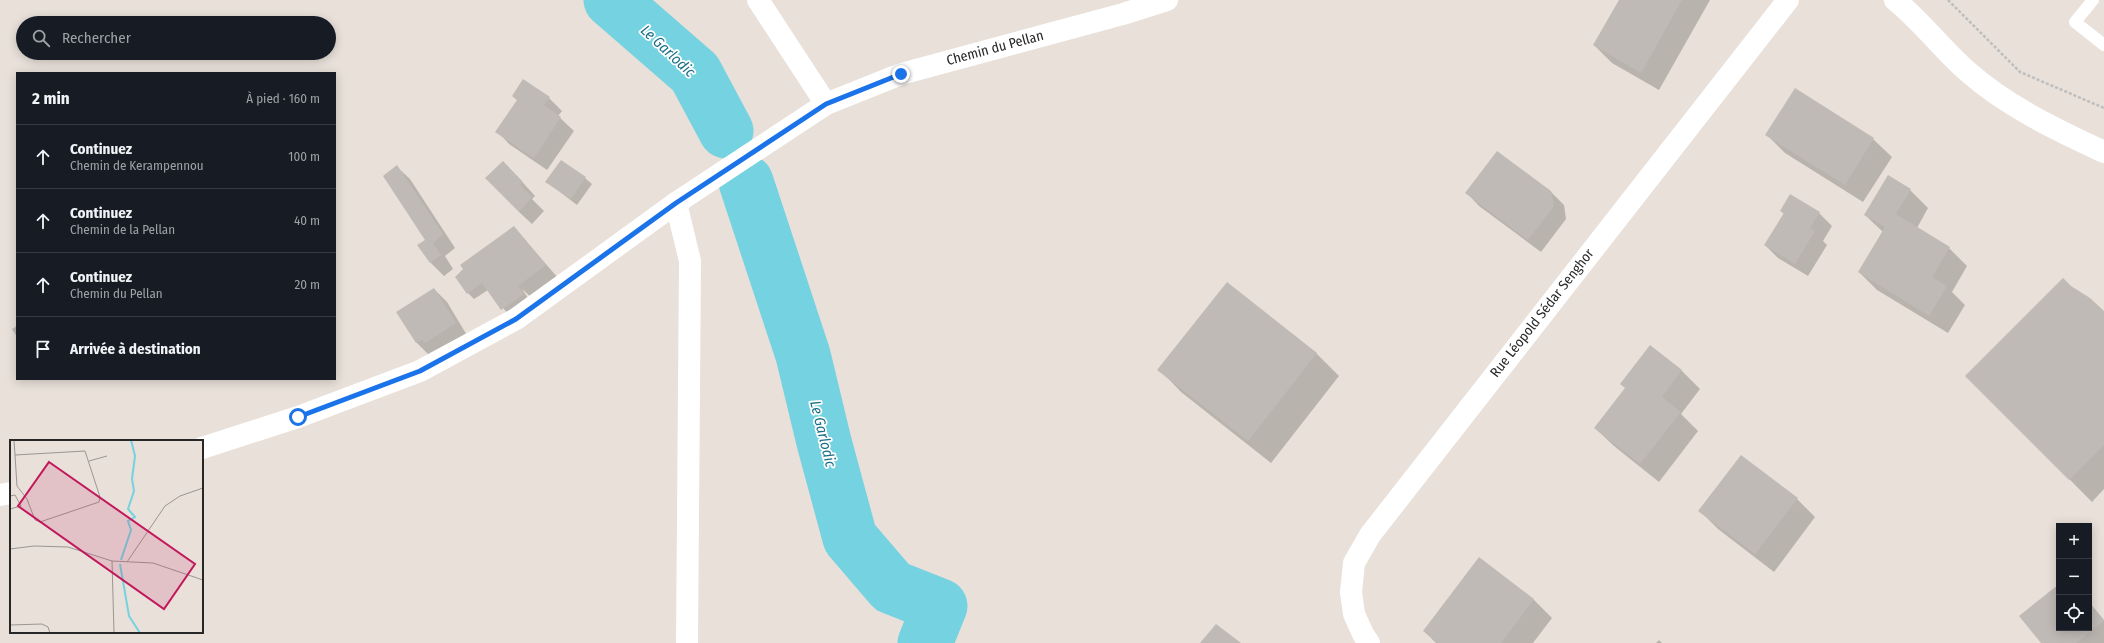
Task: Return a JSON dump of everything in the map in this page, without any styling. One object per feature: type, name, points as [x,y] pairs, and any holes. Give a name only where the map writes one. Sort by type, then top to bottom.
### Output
[{"type":"street","points":[[758,0],[826,104]]},
{"type":"street","name":"Chemin du Pellan","points":[[203,448],[298,417],[420,371],[516,319],[676,203],[826,104],[901,74],[1123,14],[1167,0]]},
{"type":"street","name":"Rue Léopold Sédar Senghor","points":[[1369,643],[1354,614],[1351,592],[1354,563],[1370,535],[1788,0]]},
{"type":"street","points":[[1895,0],[1967,72],[1998,94],[2072,137],[2104,152]]},
{"type":"street","points":[[676,203],[690,261],[687,643]]},
{"type":"street","points":[[0,496],[10,493]]},
{"type":"lane","points":[[2093,0],[2075,22],[2104,45]]},
{"type":"path","points":[[1948,0],[2020,72],[2104,108]]},
{"type":"building","points":[[1619,0],[1682,0],[1641,73],[1593,45]]},
{"type":"building","points":[[523,79],[550,97],[544,105],[561,117],[534,158],[495,132],[517,100],[512,96]]},
{"type":"building","points":[[1795,88],[1874,138],[1845,185],[1765,135]]},
{"type":"building","points":[[1497,151],[1551,191],[1554,206],[1528,240],[1465,193]]},
{"type":"building","points":[[561,160],[586,177],[571,199],[545,182]]},
{"type":"building","points":[[503,161],[523,182],[520,185],[532,197],[519,212],[485,178]]},
{"type":"building","points":[[397,165],[443,234],[433,243],[441,255],[430,263],[417,245],[425,240],[383,176]]},
{"type":"building","points":[[1888,175],[1911,189],[1896,214],[1950,247],[1932,277],[1947,286],[1929,316],[1858,272],[1885,227],[1864,215]]},
{"type":"building","points":[[1790,194],[1820,212],[1810,228],[1815,231],[1795,264],[1764,245],[1784,213],[1780,211]]},
{"type":"building","points":[[514,226],[546,265],[518,286],[524,294],[501,310],[482,283],[467,294],[455,277],[463,269],[460,265]]},
{"type":"building","points":[[2063,278],[2071,286],[2090,298],[2104,311],[2104,445],[2069,480],[1965,376]]},
{"type":"building","points":[[1227,282],[1317,353],[1248,441],[1157,370]]},
{"type":"building","points":[[434,288],[456,323],[425,343],[422,340],[416,343],[396,312]]},
{"type":"building","points":[[16,327],[16,335],[12,329]]},
{"type":"building","points":[[1650,345],[1682,370],[1662,397],[1681,412],[1640,464],[1594,428],[1625,388],[1620,384]]},
{"type":"building","points":[[1741,455],[1798,498],[1755,554],[1698,511]]},
{"type":"building","points":[[1479,557],[1534,599],[1501,643],[1438,643],[1423,631]]},
{"type":"building","points":[[2056,586],[2056,631],[2091,631],[2076,643],[2041,643],[2019,616]]},
{"type":"building","points":[[2092,607],[2104,621],[2092,630]]},
{"type":"building","points":[[1216,624],[1241,643],[1200,643]]},
{"type":"waterway","name":"Le Garlodic","points":[[611,0],[695,73],[726,131]]},
{"type":"waterway","name":"Le Garlodic","points":[[746,182],[803,355],[824,442],[850,538],[892,587],[940,606],[925,643]]},
{"type":"route","points":[[298,417],[420,371],[516,319],[676,203],[826,104],[901,74]]}]
